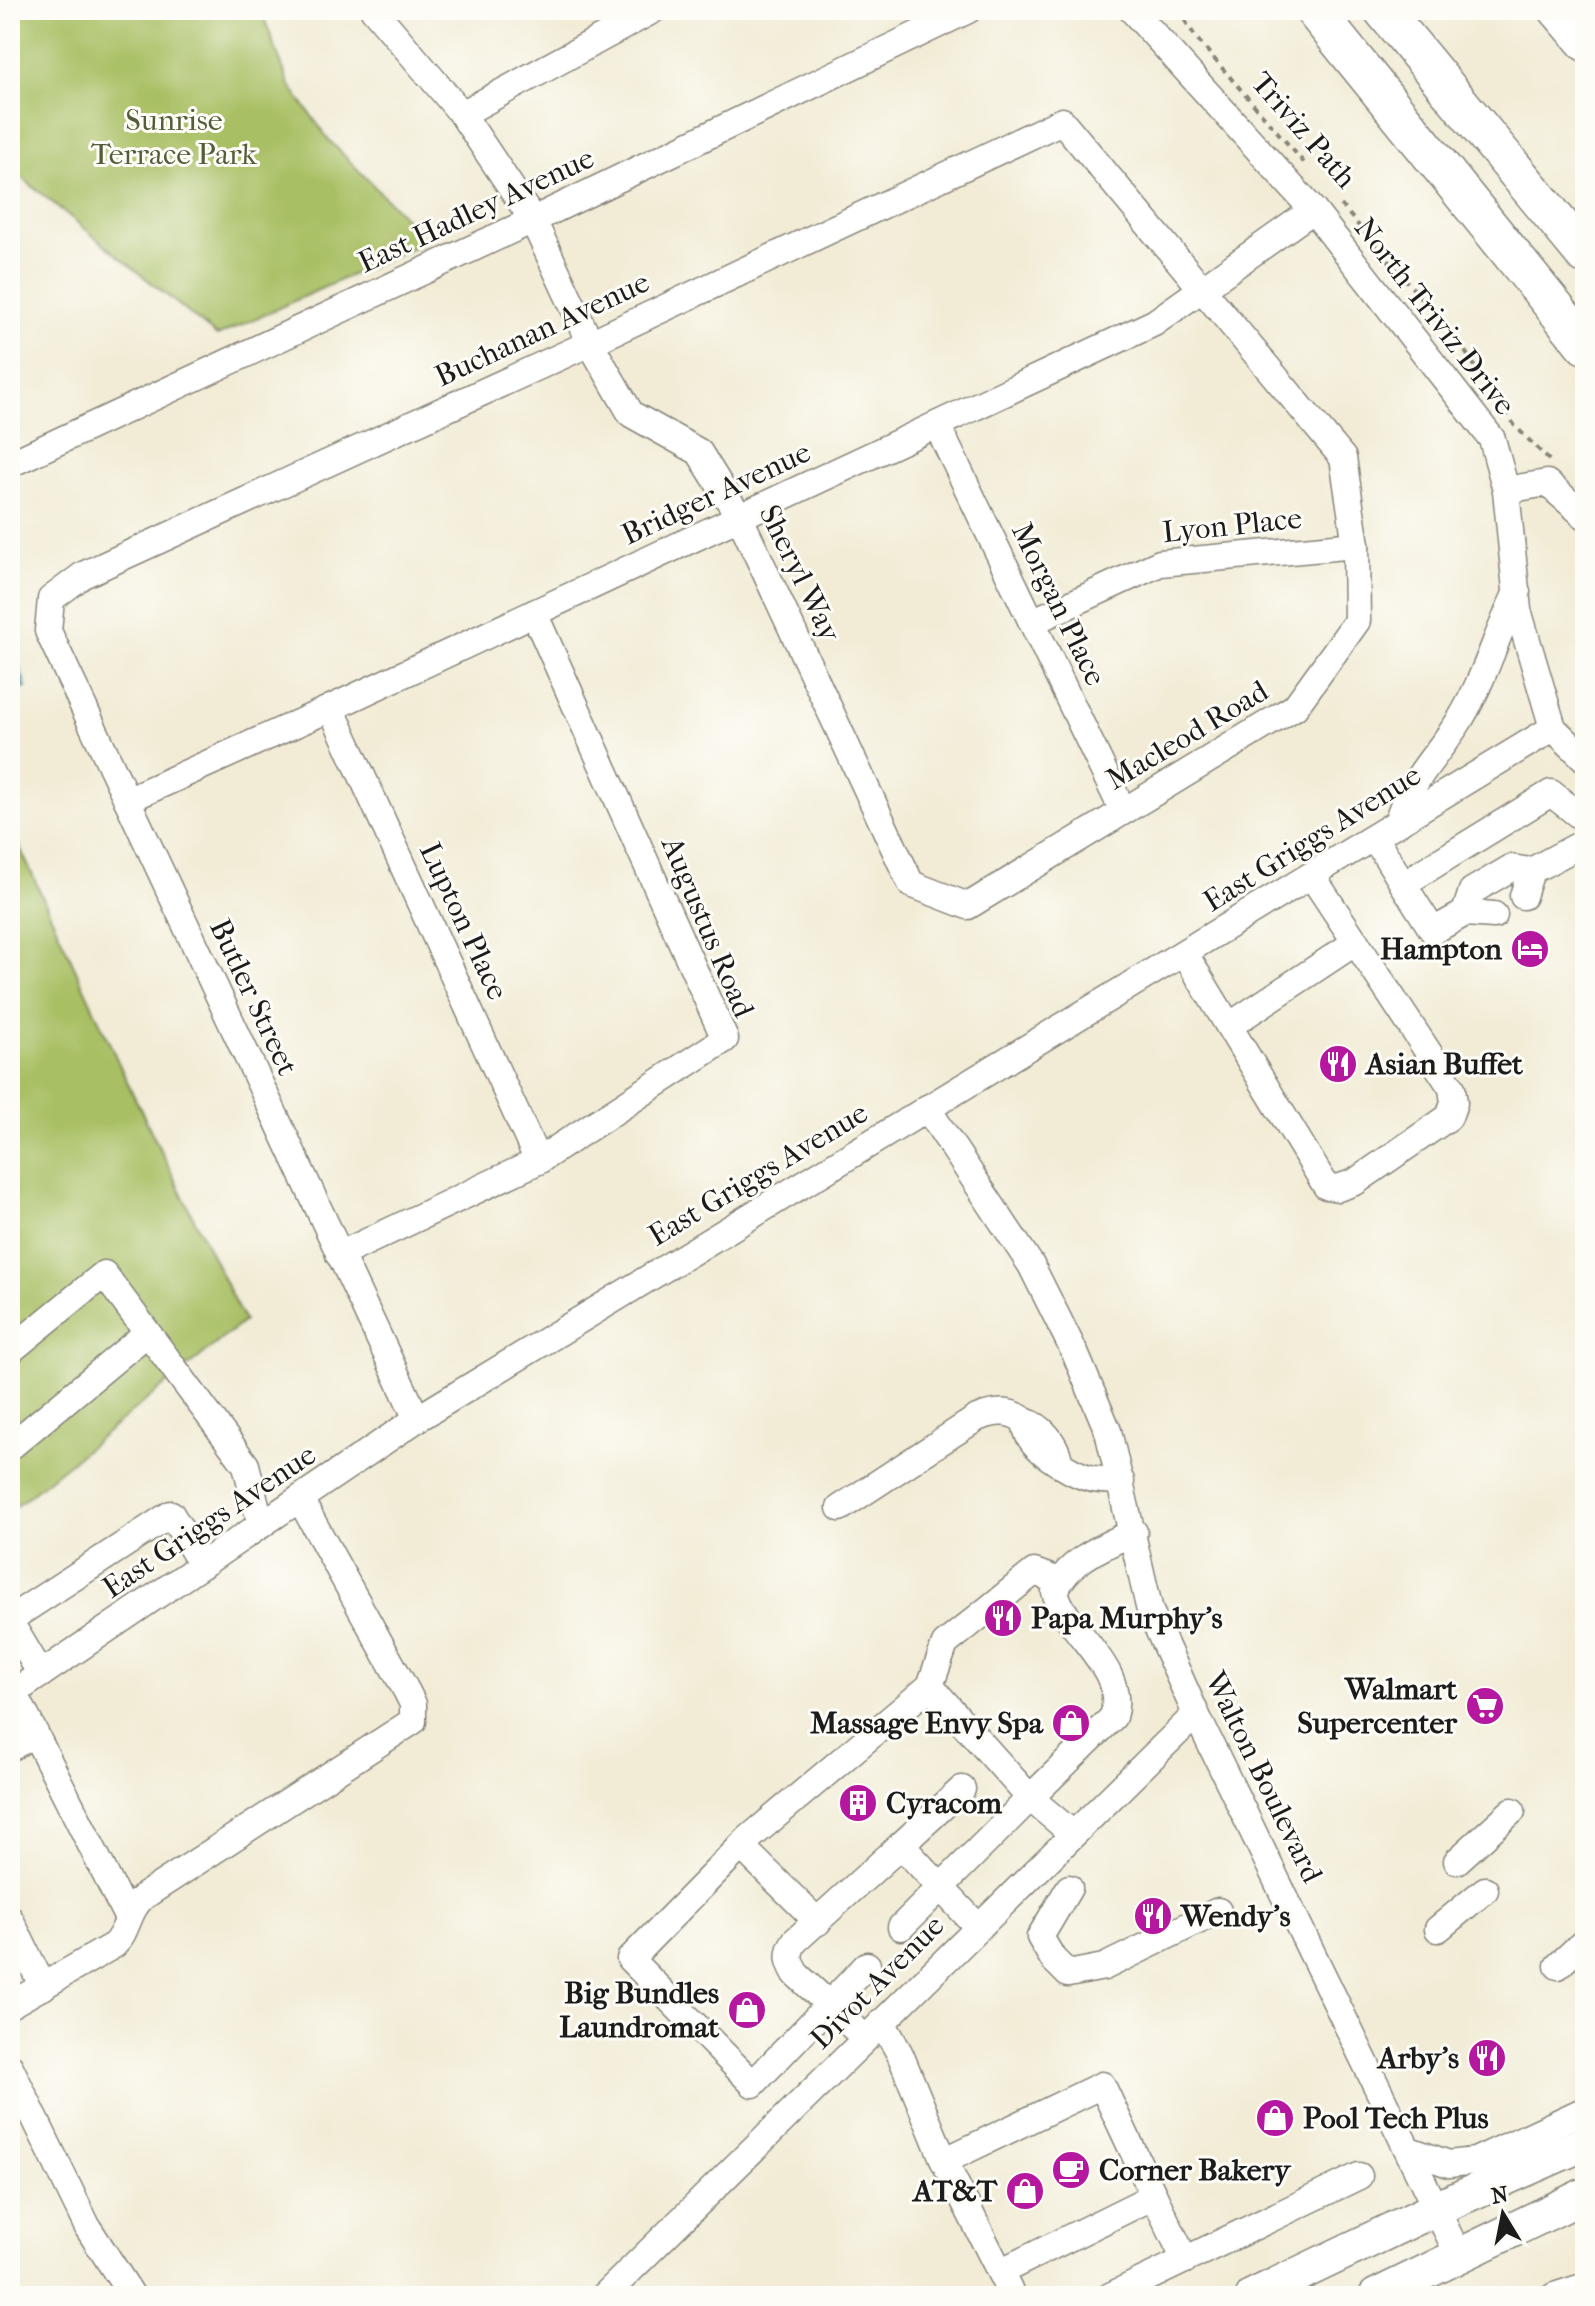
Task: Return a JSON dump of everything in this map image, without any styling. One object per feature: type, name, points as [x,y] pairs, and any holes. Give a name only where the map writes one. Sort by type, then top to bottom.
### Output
[{"type":"highway","points":[[1314,10],[1585,345]]},
{"type":"highway","points":[[1383,10],[1585,255]]},
{"type":"main road","points":[[1556,10],[1585,44]]},
{"type":"main road","points":[[1253,2296],[1437,2208],[1585,2143]]},
{"type":"main road","points":[[1376,2296],[1585,2195]]},
{"type":"street","name":"Sheryl Way","points":[[374,10],[462,114],[533,220],[590,343],[631,414],[699,452],[740,518],[911,884]]},
{"type":"street","points":[[462,114],[653,10]]},
{"type":"street","name":"East Hadley Avenue","points":[[10,464],[533,220],[920,20],[968,10]]},
{"type":"street","name":"North Triviz Drive","points":[[1132,10],[1323,204],[1492,439],[1506,490],[1518,610],[1553,728]]},
{"type":"street","name":"Macleod Road","points":[[911,884],[968,906],[1295,707],[1357,621],[1356,545],[1343,458],[1062,121]]},
{"type":"street","name":"Buchanan Avenue","points":[[51,599],[83,575],[590,343],[1062,121]]},
{"type":"street","name":"Bridger Avenue","points":[[127,800],[331,708],[1154,323],[1323,204]]},
{"type":"street","name":"Morgan Place","points":[[937,425],[1123,811]]},
{"type":"street","points":[[1506,490],[1547,483],[1585,516]]},
{"type":"street","name":"Lyon Place","points":[[1032,622],[1160,563],[1356,545]]},
{"type":"street","points":[[1397,824],[1403,799],[1461,717],[1479,684],[1517,592]]},
{"type":"street","name":"Butler Street","points":[[51,599],[48,631],[417,1419]]},
{"type":"street","name":"Augustus Road","points":[[339,1255],[538,1161],[725,1039],[534,613]]},
{"type":"street","name":"Lupton Place","points":[[331,708],[538,1161]]},
{"type":"street","points":[[1553,728],[1585,759]]},
{"type":"street","name":"East Griggs Avenue","points":[[12,1693],[417,1419],[1553,728]]},
{"type":"street","points":[[1403,884],[1551,793],[1585,820]]},
{"type":"street","points":[[1375,838],[1433,931],[1465,913],[1494,915]]},
{"type":"street","points":[[1465,913],[1472,891],[1511,868],[1527,884],[1585,842]]},
{"type":"street","points":[[1185,954],[1326,1186],[1338,1188],[1355,1182],[1449,1117],[1454,1103],[1452,1088],[1312,876]]},
{"type":"street","points":[[1229,1026],[1356,942]]},
{"type":"street","name":"Walton Boulevard","points":[[927,1108],[1031,1265],[1075,1353],[1108,1431],[1150,1611],[1196,1714],[1459,2256]]},
{"type":"street","points":[[10,1351],[104,1274],[246,1465],[261,1525]]},
{"type":"street","points":[[10,1447],[147,1333]]},
{"type":"street","points":[[840,1508],[977,1418],[1003,1412],[1037,1426],[1053,1445],[1059,1460],[1089,1478],[1121,1481]]},
{"type":"street","points":[[10,2005],[114,1945],[125,1934],[133,1905],[144,1896],[413,1721],[413,1704],[407,1692],[300,1499]]},
{"type":"street","points":[[41,1674],[11,1616],[171,1514],[202,1565]]},
{"type":"street","points":[[901,1927],[1113,1717],[1116,1706],[1098,1655],[1058,1603],[1055,1592],[1068,1570],[1134,1532]]},
{"type":"street","points":[[867,1965],[753,2084],[630,1959],[741,1846],[930,1686],[945,1644],[1034,1572],[1059,1581]]},
{"type":"street","points":[[930,1686],[1030,1798],[1073,1834]]},
{"type":"street","points":[[12,1693],[128,1919]]},
{"type":"street","name":"Divot Avenue","points":[[604,2296],[1196,1714]]},
{"type":"street","points":[[10,1748],[35,1733]]},
{"type":"street","points":[[962,1789],[795,1941],[789,1949],[788,1961],[796,1974],[831,2006],[874,2030],[900,2054],[944,2161],[1012,2296]]},
{"type":"street","points":[[1457,1861],[1512,1811]]},
{"type":"street","points":[[901,1845],[978,1927]]},
{"type":"street","points":[[741,1846],[818,1922]]},
{"type":"street","points":[[1069,1888],[1040,1937],[1053,1959],[1068,1974],[1104,1967],[1218,1911]]},
{"type":"street","points":[[1438,1929],[1485,1890]]},
{"type":"street","points":[[10,1919],[43,1987]]},
{"type":"street","points":[[1558,1966],[1585,1941]]},
{"type":"street","points":[[10,2067],[88,2228],[132,2296]]},
{"type":"street","points":[[944,2161],[1102,2085],[1185,2260]]},
{"type":"street","points":[[1409,2150],[1449,2164],[1475,2161],[1585,2110]]},
{"type":"street","points":[[1110,2296],[1359,2176]]},
{"type":"street","points":[[1000,2272],[1154,2196]]},
{"type":"street","points":[[1554,2296],[1585,2286]]},
{"type":"path","name":"Triviz Path","points":[[1178,10],[1197,39],[1313,174]]},
{"type":"path","name":"Triviz Path","points":[[1323,204],[1458,341],[1515,426],[1555,466]]},
{"type":"green space","name":"Sunrise Terrace Park","points":[[10,10],[261,10],[289,84],[329,140],[415,228],[422,243],[217,336],[10,168]]},
{"type":"green space","points":[[10,826],[130,1088],[244,1321],[10,1511]]},
{"type":"water","points":[[10,638],[26,687],[10,692]]},
{"type":"place","name":"Hampton","points":[[1530,949]]},
{"type":"place","name":"Asian Buffet","points":[[1338,1064]]},
{"type":"place","name":"Papa Murphy's","points":[[1003,1618]]},
{"type":"place","name":"Walmart Supercenter","points":[[1485,1706]]},
{"type":"place","name":"Massage Envy Spa","points":[[1071,1723]]},
{"type":"place","name":"Cyracom","points":[[858,1803]]},
{"type":"place","name":"Wendy's","points":[[1153,1916]]},
{"type":"place","name":"Big Bundles Laundromat","points":[[747,2010]]},
{"type":"place","name":"Arby's","points":[[1487,2058]]},
{"type":"place","name":"Pool Tech Plus","points":[[1275,2118]]},
{"type":"place","name":"Corner Bakery","points":[[1071,2170]]},
{"type":"place","name":"AT&T","points":[[1025,2191]]}]
